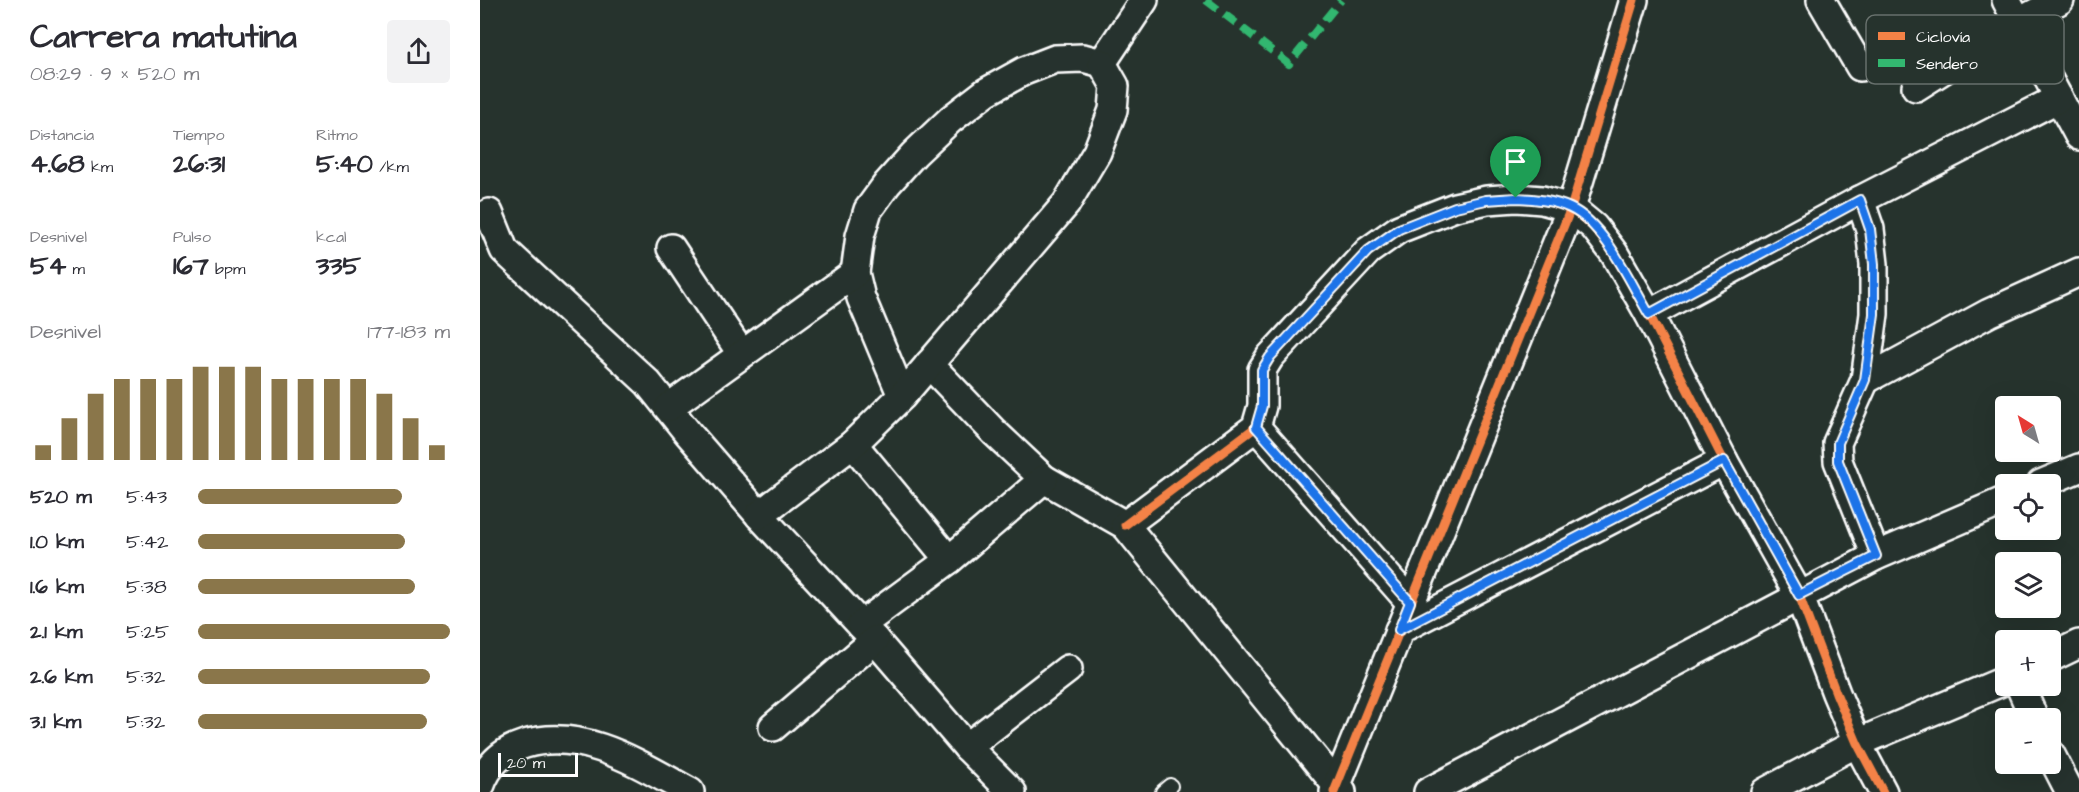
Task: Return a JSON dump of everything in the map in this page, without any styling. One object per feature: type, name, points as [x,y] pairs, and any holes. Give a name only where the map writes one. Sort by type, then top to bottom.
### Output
[{"type":"street","points":[[1102,63],[1144,0]]},
{"type":"street","points":[[1821,0],[1860,67]]},
{"type":"street","points":[[2012,11],[2060,0]]},
{"type":"street","points":[[929,364],[994,432],[1044,479],[1125,525],[1337,789],[1410,602],[1571,208],[1635,1]]},
{"type":"street","points":[[759,514],[853,444],[902,396],[1066,204],[1096,152],[1113,110],[1115,86],[1102,63],[1083,58],[1055,59],[1024,71],[986,92],[951,119],[907,162],[868,210],[860,236],[855,273],[861,298],[902,396]]},
{"type":"street","points":[[1916,87],[1920,84]]},
{"type":"street","points":[[2051,84],[2079,136]]},
{"type":"street","points":[[1649,314],[1860,200],[2059,98]]},
{"type":"street","points":[[1125,525],[1256,427],[1262,406],[1262,370],[1270,357],[1368,251],[1399,229],[1455,207],[1486,200],[1516,198],[1542,200],[1571,208],[1594,227],[1614,253],[1649,314],[1724,461],[1799,595],[1857,743],[1883,792]]},
{"type":"street","points":[[1860,200],[1870,229],[1874,264],[1874,314],[1865,380],[1838,443],[1838,461],[1876,556]]},
{"type":"street","points":[[489,213],[504,250],[648,383],[687,433],[759,514],[868,633],[967,747],[1012,792]]},
{"type":"street","points":[[671,248],[741,353]]},
{"type":"street","points":[[1865,380],[1989,313],[2079,272]]},
{"type":"street","points":[[669,407],[855,273]]},
{"type":"street","points":[[1256,427],[1410,602]]},
{"type":"street","points":[[853,444],[949,560]]},
{"type":"street","points":[[1399,630],[1724,461]]},
{"type":"street","points":[[2061,476],[2079,468]]},
{"type":"street","points":[[773,728],[868,633],[1044,479]]},
{"type":"street","points":[[1428,792],[1799,595],[1876,556],[1995,505]]},
{"type":"street","points":[[2061,653],[2079,644]]},
{"type":"street","points":[[967,747],[1068,669]]},
{"type":"street","points":[[1765,792],[1857,743],[1995,685]]},
{"type":"street","points":[[480,787],[488,768],[501,754],[514,747],[536,741],[558,739],[588,744],[621,755],[690,792]]},
{"type":"street","points":[[2061,774],[2070,792]]},
{"type":"marked path","points":[[1206,0],[1289,64],[1341,0]]},
{"type":"cycle path","points":[[1334,792],[1571,208],[1634,0]]},
{"type":"cycle path","points":[[1125,525],[1256,427],[1262,406],[1262,370],[1270,357],[1368,251],[1399,229],[1455,207],[1487,200],[1516,198],[1542,200],[1571,208],[1594,227],[1614,253],[1649,314],[1724,461],[1799,595],[1857,743],[1883,792]]},
{"type":"route","points":[[1516,198],[1542,200],[1571,208],[1594,227],[1614,253],[1649,314],[1860,200],[1870,229],[1874,264],[1874,314],[1865,380],[1838,443],[1838,461],[1876,556],[1799,595],[1724,461],[1399,630],[1410,602],[1256,427],[1262,406],[1262,370],[1270,357],[1368,251],[1399,229],[1455,207],[1486,200],[1516,198]]}]
